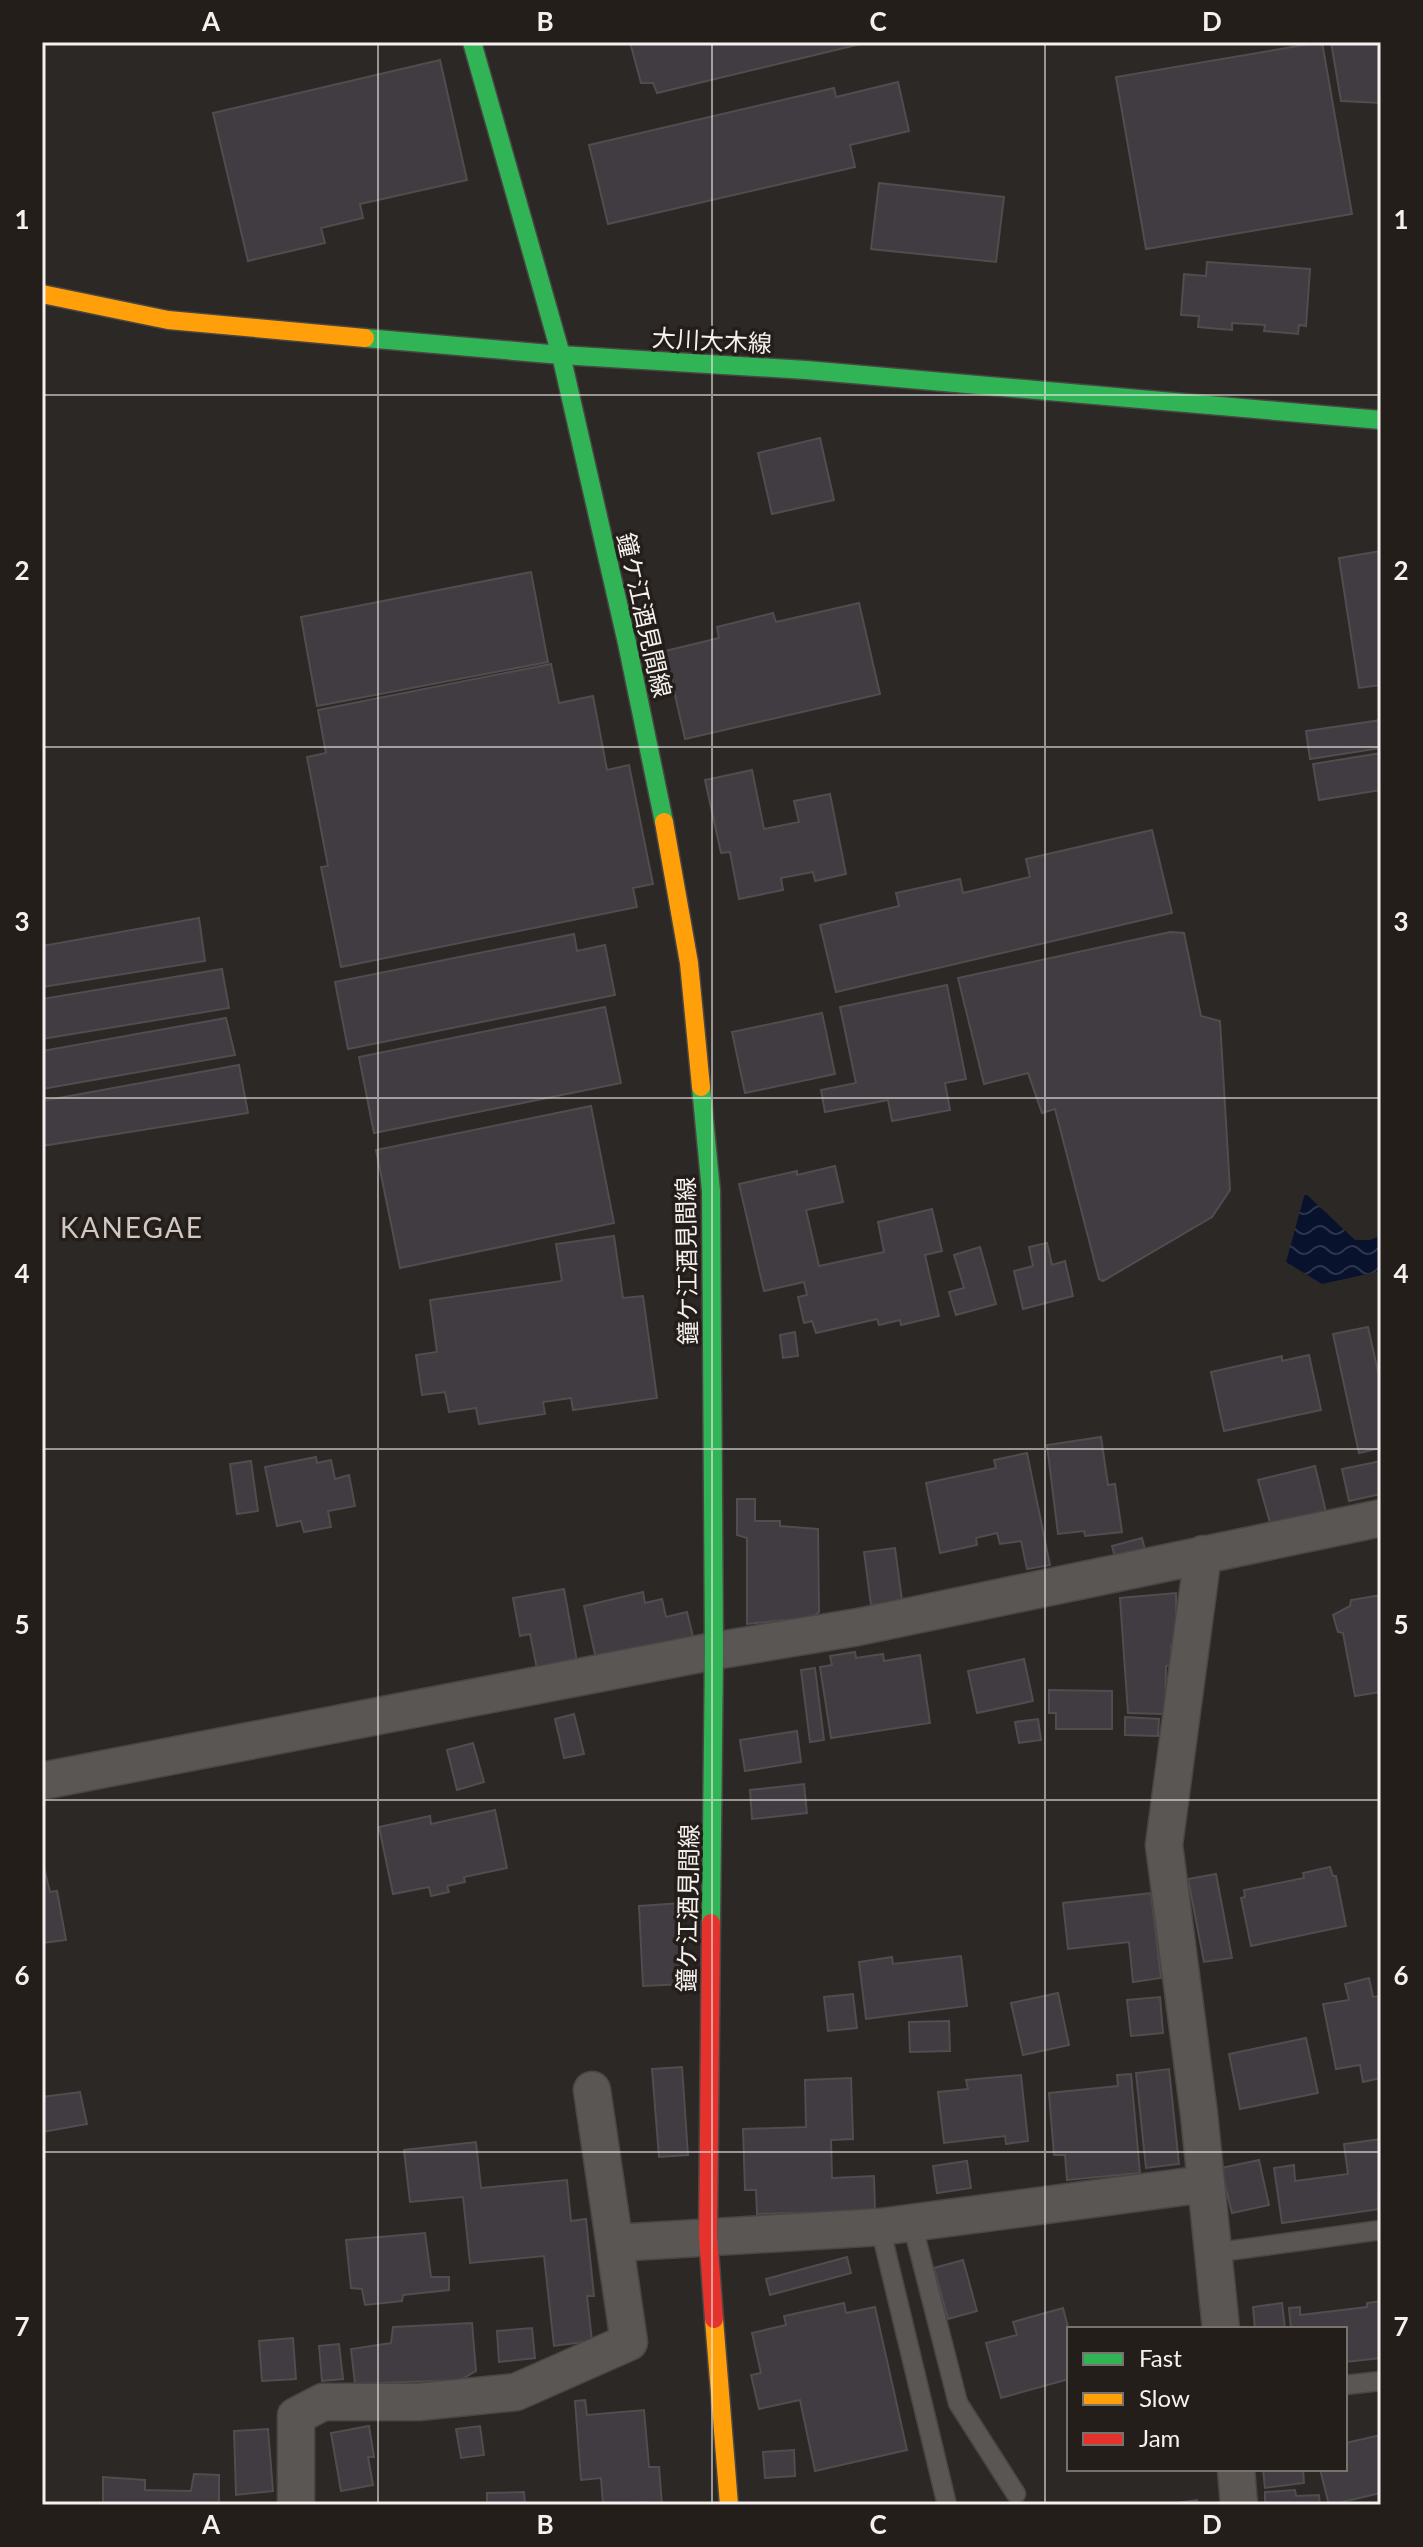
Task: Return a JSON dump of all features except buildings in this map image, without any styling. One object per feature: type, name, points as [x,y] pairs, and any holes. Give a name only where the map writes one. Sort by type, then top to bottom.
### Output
[{"type":"main road","name":"鐘ケ江酒見間線","points":[[472,42],[561,355],[634,673],[689,963],[711,1191],[714,1651],[708,2236],[729,2505]]},
{"type":"main road","name":"大川大木線","points":[[42,294],[168,320],[561,355],[821,371],[1381,420]]},
{"type":"street","points":[[42,1781],[714,1651],[858,1627],[1381,1518]]},
{"type":"street","points":[[1203,1554],[1164,1845],[1199,2114],[1221,2327]]},
{"type":"street","points":[[296,2505],[296,2416],[323,2402],[418,2402],[516,2392],[629,2342],[592,2090]]},
{"type":"street","points":[[615,2243],[896,2225],[1205,2184]]},
{"type":"street","points":[[1236,2471],[1239,2505]]},
{"type":"lane","points":[[896,2225],[958,2403],[1016,2494]]},
{"type":"lane","points":[[896,2225],[947,2505]]},
{"type":"lane","points":[[1212,2253],[1381,2230]]},
{"type":"lane","points":[[1347,2385],[1381,2381]]},
{"type":"water","points":[[1305,1193],[1355,1240],[1370,1240],[1381,1235],[1381,1271],[1322,1284],[1286,1262]]},
{"type":"traffic: fast","points":[[472,42],[561,355],[627,643],[664,822]]},
{"type":"traffic: fast","points":[[365,338],[561,355],[806,370],[1381,420]]},
{"type":"traffic: fast","points":[[701,1087],[711,1191],[714,1651],[711,1923]]},
{"type":"traffic: slow","points":[[42,294],[168,320],[365,338]]},
{"type":"traffic: slow","points":[[664,822],[689,963],[701,1087]]},
{"type":"traffic: slow","points":[[714,2319],[729,2505]]},
{"type":"traffic: jam","points":[[711,1923],[708,2236],[714,2319]]},
{"type":"district","name":"KANEGAE","points":[[132,1227]]}]
